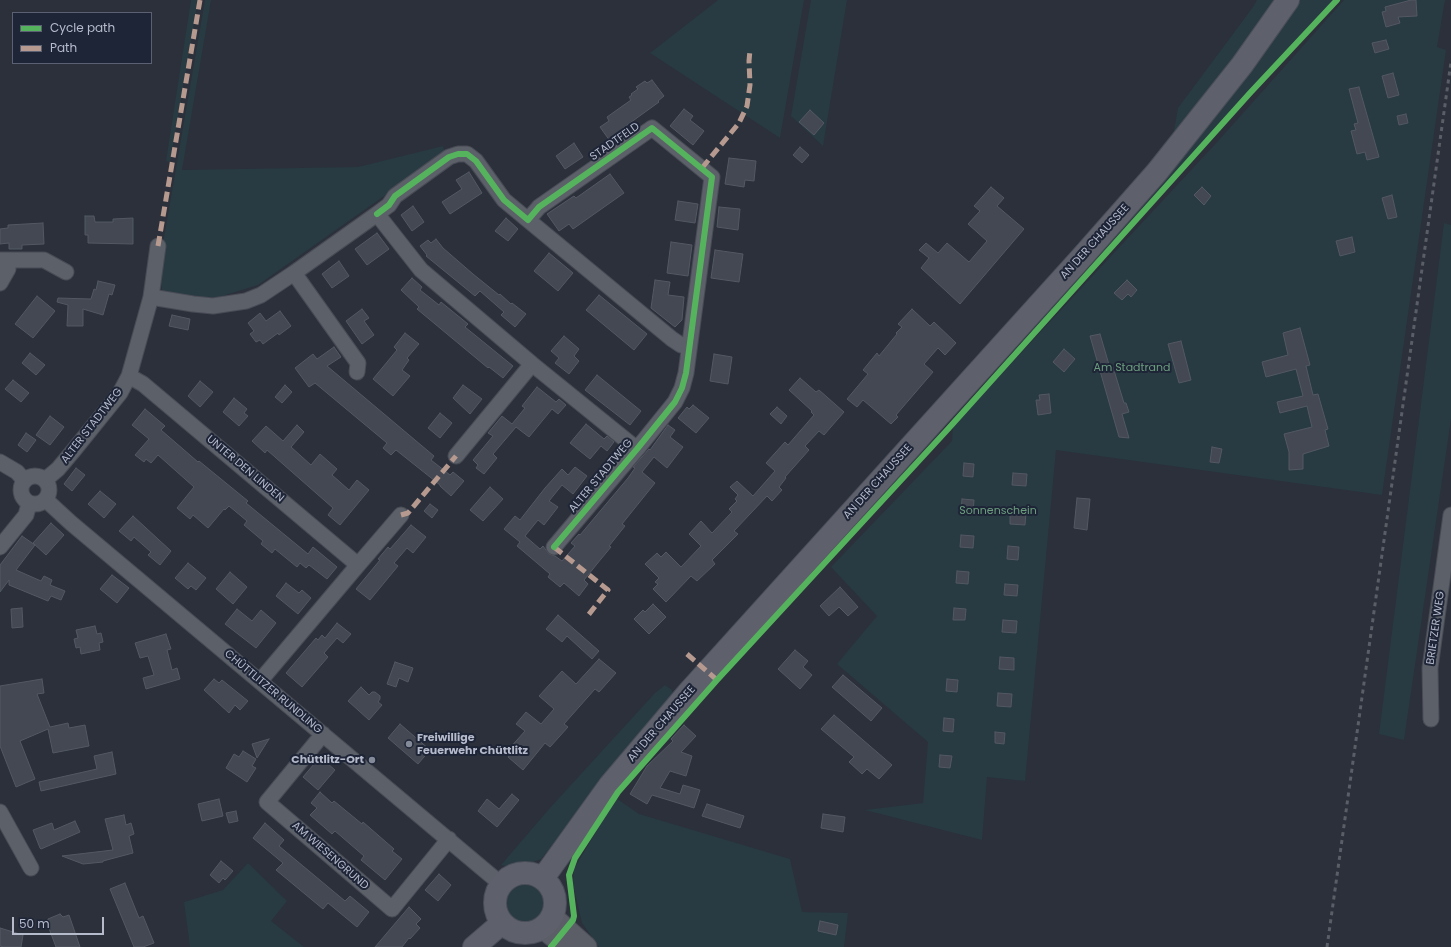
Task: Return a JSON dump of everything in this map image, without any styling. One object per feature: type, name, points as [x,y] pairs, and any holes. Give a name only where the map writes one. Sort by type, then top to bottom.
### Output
[{"type":"main road","name":"AN DER CHAUSSEE","points":[[543,878],[610,785],[687,694],[1109,227],[1177,147],[1255,48],[1288,0]]},
{"type":"main road","points":[[520,873],[535,874],[543,878],[553,890],[555,898],[554,911],[548,923],[538,930],[524,933],[511,930],[502,922],[496,913],[496,894],[501,884],[512,875],[520,873]]},
{"type":"main road","points":[[474,947],[502,922]]},
{"type":"street","name":"STADTFELD","points":[[528,220],[539,207],[652,128],[712,177],[686,373],[682,388],[675,402],[661,418]]},
{"type":"street","points":[[151,297],[213,306],[246,301],[261,294],[294,273],[377,214],[389,205],[395,196],[449,157],[458,154],[467,154],[476,161],[504,200],[672,339],[681,345],[689,347]]},
{"type":"street","name":"ALTER STADTWEG","points":[[377,214],[421,270],[532,364],[637,449]]},
{"type":"street","name":"ALTER STADTWEG","points":[[45,480],[58,469],[74,450],[120,392],[129,376],[151,297],[158,246]]},
{"type":"street","points":[[0,283],[8,269],[4,260],[44,260],[66,272]]},
{"type":"street","points":[[294,273],[358,362],[357,372]]},
{"type":"street","points":[[456,456],[532,364]]},
{"type":"street","name":"UNTER DEN LINDEN","points":[[129,376],[143,384],[358,565]]},
{"type":"street","name":"ALTER STADTWEG","points":[[554,547],[637,449],[661,418]]},
{"type":"street","points":[[0,462],[17,472],[24,480]]},
{"type":"street","points":[[35,476],[45,480],[48,484],[49,492],[46,500],[41,504],[35,505],[24,501],[21,496],[21,485],[24,480],[35,476]]},
{"type":"street","name":"CHÜTTLITZER RUNDLING","points":[[46,500],[77,528],[501,884]]},
{"type":"street","points":[[0,547],[26,515],[29,504]]},
{"type":"street","points":[[260,682],[401,515]]},
{"type":"street","name":"BRIETZER WEG","points":[[1431,718],[1430,668],[1451,515]]},
{"type":"street","name":"AM WIESENGRUND","points":[[323,734],[267,802],[392,909],[449,840]]},
{"type":"street","points":[[0,812],[31,868]]},
{"type":"street","points":[[567,947],[548,932],[548,923],[557,920],[586,947]]},
{"type":"green space","points":[[191,0],[198,0],[170,162],[166,161]]},
{"type":"green space","points":[[205,0],[211,0],[182,170],[358,167],[443,146],[445,153],[258,285],[219,297],[199,298],[162,291],[159,267]]},
{"type":"green space","points":[[718,0],[804,0],[780,138],[650,53]]},
{"type":"green space","points":[[811,0],[847,0],[823,146],[791,116]]},
{"type":"green space","points":[[1257,0],[1275,0],[1255,31],[1173,136],[1178,108]]},
{"type":"green space","points":[[1298,0],[1334,0],[951,420],[949,418]]},
{"type":"green space","points":[[1344,0],[1445,0],[1437,47],[1446,50],[1382,495],[1056,450],[1025,781],[987,777],[982,840],[865,810],[923,803],[928,742],[837,664],[877,616],[831,567],[952,441],[953,426],[1219,140]]},
{"type":"green space","points":[[1444,223],[1451,225],[1451,419],[1404,740],[1379,734]]},
{"type":"green space","points":[[940,433],[826,558],[822,554],[931,434]]},
{"type":"green space","points":[[665,685],[672,690],[673,699],[541,859],[528,864],[510,867],[501,865],[549,809],[655,693]]},
{"type":"green space","points":[[616,798],[639,814],[790,859],[802,912],[848,913],[844,947],[599,947],[582,923],[573,884],[574,869]]},
{"type":"green space","points":[[248,863],[287,901],[271,921],[304,947],[190,947],[184,902],[223,890]]},
{"type":"green space","points":[[520,881],[528,881],[536,884],[542,890],[545,902],[542,914],[536,920],[528,923],[520,923],[512,920],[506,914],[503,906],[503,898],[506,890],[512,884]]},
{"type":"building","points":[[1416,0],[1417,16],[1398,17],[1400,23],[1386,27],[1382,12],[1386,11],[1385,7]]},
{"type":"building","points":[[1386,40],[1389,49],[1375,53],[1372,43]]},
{"type":"building","points":[[1393,73],[1399,95],[1388,98],[1382,76]]},
{"type":"building","points":[[652,80],[664,96],[658,101],[659,102],[623,128],[625,130],[610,141],[600,127],[609,121],[607,117],[631,100],[629,97],[638,89],[636,87],[645,81],[647,83]]},
{"type":"building","points":[[1359,87],[1379,157],[1367,160],[1365,152],[1357,154],[1351,131],[1356,130],[1354,124],[1358,123],[1349,89]]},
{"type":"building","points":[[684,109],[693,116],[690,120],[704,131],[693,145],[670,126]]},
{"type":"building","points":[[810,110],[824,123],[814,135],[799,122]]},
{"type":"building","points":[[1406,114],[1408,123],[1399,125],[1397,116]]},
{"type":"building","points":[[574,143],[583,157],[565,169],[556,156]]},
{"type":"building","points":[[800,147],[809,155],[802,163],[793,155]]},
{"type":"building","points":[[729,158],[756,161],[754,181],[745,180],[744,187],[725,184]]},
{"type":"building","points":[[469,172],[482,193],[450,214],[442,202],[462,189],[456,180]]},
{"type":"building","points":[[610,174],[624,193],[573,229],[569,224],[559,231],[547,214],[574,196],[576,198]]},
{"type":"building","points":[[991,187],[1004,198],[997,206],[1024,229],[960,304],[921,268],[929,258],[919,250],[926,243],[938,253],[947,243],[969,262],[987,241],[968,224],[980,211],[974,206]]},
{"type":"building","points":[[1202,187],[1211,196],[1204,205],[1194,195]]},
{"type":"building","points":[[1392,195],[1397,217],[1388,219],[1382,198]]},
{"type":"building","points":[[678,201],[698,204],[695,223],[675,220]]},
{"type":"building","points":[[413,206],[424,222],[412,231],[401,215]]},
{"type":"building","points":[[719,207],[740,209],[738,230],[717,227]]},
{"type":"building","points":[[85,216],[94,216],[95,222],[113,222],[113,219],[133,218],[133,244],[88,243],[88,235],[85,235]]},
{"type":"building","points":[[506,218],[518,229],[508,241],[495,231]]},
{"type":"building","points":[[43,223],[44,244],[22,245],[22,249],[9,249],[9,243],[0,244],[0,229],[8,228],[8,225]]},
{"type":"building","points":[[377,233],[389,249],[367,265],[355,249]]},
{"type":"building","points":[[1352,237],[1355,252],[1340,256],[1336,241]]},
{"type":"building","points":[[436,239],[443,248],[473,274],[526,314],[515,327],[501,315],[504,312],[480,291],[475,296],[426,256],[427,255],[420,246],[428,240],[431,243]]},
{"type":"building","points":[[671,242],[692,245],[688,276],[667,273]]},
{"type":"building","points":[[715,250],[743,254],[739,282],[711,278]]},
{"type":"building","points":[[549,253],[573,273],[558,291],[534,271]]},
{"type":"building","points":[[339,261],[349,276],[332,288],[322,274]]},
{"type":"building","points":[[412,278],[422,287],[420,290],[439,305],[441,302],[468,324],[465,327],[513,366],[503,378],[489,367],[488,368],[417,309],[419,307],[401,290]]},
{"type":"building","points":[[655,280],[670,282],[668,295],[684,297],[682,320],[675,327],[651,308]]},
{"type":"building","points":[[1127,280],[1137,290],[1131,297],[1128,294],[1122,300],[1114,293]]},
{"type":"building","points":[[98,281],[115,285],[112,295],[109,294],[103,315],[83,309],[83,326],[67,326],[68,305],[57,302],[58,298],[91,299],[94,289],[96,290]]},
{"type":"building","points":[[599,295],[647,334],[634,350],[586,310]]},
{"type":"building","points":[[37,296],[55,311],[33,338],[15,324]]},
{"type":"building","points":[[362,309],[369,318],[364,321],[374,335],[362,344],[346,321]]},
{"type":"building","points":[[912,309],[930,326],[934,322],[956,343],[945,355],[938,348],[924,364],[933,372],[896,415],[898,417],[891,424],[863,400],[857,407],[847,399],[868,374],[863,370],[877,353],[879,356],[897,334],[896,333],[902,327],[898,324]]},
{"type":"building","points":[[280,311],[291,326],[263,344],[260,340],[256,342],[250,334],[254,331],[248,323],[260,313],[266,321]]},
{"type":"building","points":[[172,315],[190,319],[188,330],[169,326]]},
{"type":"building","points":[[1300,328],[1310,365],[1306,366],[1313,395],[1318,394],[1328,429],[1325,430],[1329,446],[1303,454],[1303,469],[1289,470],[1289,452],[1284,434],[1312,427],[1307,406],[1280,413],[1277,402],[1303,396],[1296,369],[1266,377],[1262,362],[1288,355],[1283,333]]},
{"type":"building","points":[[405,333],[419,344],[407,358],[409,360],[402,370],[410,376],[393,396],[373,379],[397,350],[394,347]]},
{"type":"building","points":[[1100,334],[1110,368],[1113,367],[1124,403],[1126,403],[1129,412],[1122,414],[1129,438],[1119,437],[1090,336]]},
{"type":"building","points":[[564,336],[579,349],[574,356],[579,361],[569,374],[555,363],[559,358],[551,351]]},
{"type":"building","points":[[1181,341],[1191,380],[1179,383],[1168,344]]},
{"type":"building","points":[[334,347],[341,357],[327,366],[434,456],[431,460],[450,475],[453,472],[464,481],[451,496],[440,485],[396,450],[391,455],[383,448],[387,443],[315,383],[309,387],[295,368],[313,354],[317,359]]},
{"type":"building","points":[[1064,349],[1075,359],[1064,372],[1053,362]]},
{"type":"building","points":[[30,353],[45,365],[36,375],[22,363]]},
{"type":"building","points":[[714,354],[732,357],[728,384],[710,381]]},
{"type":"building","points":[[597,375],[641,411],[630,425],[585,390]]},
{"type":"building","points":[[800,378],[816,392],[819,390],[844,412],[824,435],[819,431],[805,446],[809,450],[785,477],[786,478],[779,487],[782,490],[772,501],[767,496],[734,531],[738,534],[712,560],[715,564],[697,581],[691,576],[666,602],[653,589],[658,584],[655,582],[659,578],[645,564],[657,553],[661,557],[666,552],[681,567],[701,546],[689,534],[701,521],[712,533],[732,512],[729,509],[737,501],[735,499],[738,495],[730,487],[737,481],[753,496],[775,471],[766,463],[785,442],[788,445],[814,415],[811,412],[812,411],[789,390]]},
{"type":"building","points":[[13,380],[29,393],[21,402],[5,389]]},
{"type":"building","points":[[200,381],[213,392],[200,407],[188,396]]},
{"type":"building","points":[[285,385],[292,392],[282,403],[275,397]]},
{"type":"building","points":[[463,385],[482,399],[470,414],[453,398]]},
{"type":"building","points":[[537,387],[556,402],[559,399],[566,405],[558,414],[552,409],[529,437],[516,427],[493,454],[497,458],[484,474],[476,468],[478,465],[473,460],[493,436],[488,433],[502,416],[512,424],[525,408],[522,406]]},
{"type":"building","points":[[1049,394],[1051,413],[1038,415],[1036,400],[1040,400],[1039,395]]},
{"type":"building","points":[[234,398],[247,409],[244,413],[248,416],[239,426],[223,412]]},
{"type":"building","points":[[693,405],[709,418],[696,433],[678,418],[687,407],[689,409]]},
{"type":"building","points":[[777,407],[787,416],[781,424],[770,414]]},
{"type":"building","points":[[145,409],[165,426],[161,430],[198,462],[199,461],[248,501],[246,503],[308,554],[313,547],[337,567],[327,579],[309,565],[306,568],[300,563],[297,567],[275,549],[272,553],[261,544],[263,541],[244,525],[247,521],[229,506],[225,510],[224,509],[208,528],[193,515],[190,519],[177,508],[194,487],[158,455],[151,463],[146,459],[144,462],[135,455],[149,439],[132,425]]},
{"type":"building","points":[[440,413],[452,423],[440,438],[428,428]]},
{"type":"building","points":[[50,416],[64,427],[50,445],[36,435]]},
{"type":"building","points":[[586,424],[604,439],[607,436],[614,442],[607,451],[601,446],[590,459],[570,443]]},
{"type":"building","points":[[297,425],[304,432],[291,447],[311,465],[320,454],[337,469],[332,475],[349,490],[357,480],[369,490],[340,525],[328,515],[333,508],[267,450],[265,453],[252,441],[266,426],[283,441]]},
{"type":"building","points":[[668,425],[675,430],[670,437],[683,447],[667,468],[654,457],[642,472],[655,483],[622,524],[625,526],[609,546],[611,547],[584,580],[588,584],[579,596],[564,583],[560,587],[548,577],[550,574],[517,546],[520,542],[504,529],[515,516],[520,520],[562,469],[568,475],[575,467],[587,476],[573,494],[562,485],[549,501],[558,507],[544,525],[538,520],[525,536],[540,549],[543,546],[549,554],[562,561],[575,546],[571,543],[579,534],[580,535],[628,478],[635,468],[633,467],[649,449],[650,450]]},
{"type":"building","points":[[26,433],[36,440],[27,452],[18,445]]},
{"type":"building","points":[[1212,447],[1222,449],[1219,463],[1210,462]]},
{"type":"building","points":[[964,463],[974,464],[973,477],[963,476]]},
{"type":"building","points":[[76,468],[85,475],[72,491],[64,484]]},
{"type":"building","points":[[1013,473],[1027,474],[1026,486],[1012,485]]},
{"type":"building","points":[[490,487],[503,499],[483,521],[470,510]]},
{"type":"building","points":[[100,491],[116,504],[104,518],[88,504]]},
{"type":"building","points":[[1077,498],[1090,499],[1087,530],[1074,528]]},
{"type":"building","points":[[962,499],[974,500],[973,513],[961,512]]},
{"type":"building","points":[[430,504],[438,510],[432,518],[424,511]]},
{"type":"building","points":[[1010,511],[1026,512],[1025,525],[1010,524]]},
{"type":"building","points":[[133,516],[171,551],[160,565],[148,555],[151,552],[134,537],[131,541],[119,531]]},
{"type":"building","points":[[51,523],[64,535],[46,555],[33,543]]},
{"type":"building","points":[[411,525],[426,537],[413,553],[407,548],[394,563],[398,566],[370,600],[356,589],[380,560],[378,559],[388,547],[390,549]]},
{"type":"building","points":[[961,535],[974,536],[973,548],[960,547]]},
{"type":"building","points":[[22,536],[35,545],[16,570],[41,581],[44,576],[52,580],[50,585],[65,591],[61,600],[51,596],[48,601],[9,585],[9,580],[0,592],[0,565]]},
{"type":"building","points":[[1008,546],[1019,547],[1018,560],[1007,559]]},
{"type":"building","points":[[188,563],[206,578],[196,590],[191,586],[188,589],[175,578]]},
{"type":"building","points":[[957,571],[969,572],[968,584],[956,583]]},
{"type":"building","points":[[230,572],[247,587],[233,604],[216,589]]},
{"type":"building","points":[[112,575],[129,588],[117,603],[100,589]]},
{"type":"building","points":[[286,583],[299,593],[302,590],[311,598],[298,614],[276,596]]},
{"type":"building","points":[[1005,584],[1018,585],[1017,596],[1004,595]]},
{"type":"building","points":[[840,587],[858,607],[848,616],[839,607],[829,616],[820,606]]},
{"type":"building","points":[[653,604],[666,617],[649,634],[634,619],[643,610],[645,612]]},
{"type":"building","points":[[22,608],[23,627],[12,628],[11,609]]},
{"type":"building","points":[[954,608],[966,609],[965,620],[953,620]]},
{"type":"building","points":[[237,609],[252,621],[261,610],[276,623],[256,648],[225,624]]},
{"type":"building","points":[[558,615],[599,651],[592,659],[567,636],[562,642],[546,629]]},
{"type":"building","points":[[1003,620],[1017,621],[1016,633],[1002,632]]},
{"type":"building","points":[[337,623],[351,634],[343,643],[337,638],[324,653],[328,657],[302,687],[286,673],[316,638],[318,640],[322,635],[325,638]]},
{"type":"building","points":[[95,626],[97,634],[101,633],[103,642],[99,643],[100,650],[81,654],[80,647],[76,648],[74,639],[78,638],[76,630]]},
{"type":"building","points":[[166,634],[171,649],[167,650],[172,670],[177,668],[180,679],[146,689],[143,678],[154,675],[148,656],[140,658],[135,643]]},
{"type":"building","points":[[795,650],[808,661],[803,667],[812,675],[800,689],[778,669]]},
{"type":"building","points":[[1000,657],[1014,658],[1014,670],[999,669]]},
{"type":"building","points":[[599,659],[616,673],[599,692],[595,689],[564,724],[568,727],[550,747],[545,743],[523,770],[508,757],[512,752],[509,749],[525,731],[516,724],[526,712],[541,724],[554,709],[539,696],[562,671],[576,684]]},
{"type":"building","points":[[395,662],[413,668],[408,682],[399,678],[396,687],[387,684]]},
{"type":"building","points":[[843,675],[882,708],[871,721],[832,687]]},
{"type":"building","points":[[42,679],[44,693],[37,694],[50,727],[68,723],[69,728],[85,725],[89,746],[53,753],[48,729],[20,741],[35,779],[16,787],[0,746],[0,686]]},
{"type":"building","points":[[214,679],[219,683],[222,680],[248,701],[240,710],[235,705],[229,713],[204,690]]},
{"type":"building","points":[[947,679],[958,680],[957,692],[946,691]]},
{"type":"building","points":[[361,687],[369,695],[372,692],[375,692],[380,696],[378,702],[382,705],[369,720],[348,701]]},
{"type":"building","points":[[998,693],[1012,694],[1011,707],[997,706]]},
{"type":"building","points":[[834,715],[892,765],[879,779],[867,769],[862,774],[849,762],[854,757],[821,729]]},
{"type":"building","points":[[944,718],[954,719],[953,732],[943,731]]},
{"type":"building","name":"Freiwillige Feuerwehr Chüttlitz","points":[[400,724],[430,750],[418,764],[388,738]]},
{"type":"building","points":[[684,725],[696,736],[681,752],[692,756],[686,776],[670,771],[660,788],[680,794],[683,785],[700,790],[694,808],[652,795],[647,804],[630,794],[647,766],[673,741],[671,739]]},
{"type":"building","points":[[995,732],[1005,733],[1004,744],[995,743]]},
{"type":"building","points":[[269,739],[257,758],[252,744]]},
{"type":"building","points":[[243,751],[256,759],[252,766],[256,768],[247,782],[226,768],[234,754],[239,757]]},
{"type":"building","points":[[112,752],[116,774],[41,791],[39,782],[97,769],[94,756]]},
{"type":"building","points":[[940,755],[952,756],[950,768],[939,767]]},
{"type":"building","points":[[320,757],[335,770],[318,790],[303,777]]},
{"type":"building","points":[[320,792],[332,803],[334,801],[362,824],[363,822],[394,849],[392,851],[402,859],[385,880],[361,860],[364,856],[335,831],[332,834],[310,815],[317,808],[311,803]]},
{"type":"building","points":[[512,794],[519,800],[497,827],[478,811],[487,799],[499,809]]},
{"type":"building","points":[[219,799],[223,816],[202,821],[198,804]]},
{"type":"building","points":[[707,804],[744,816],[740,828],[702,816]]},
{"type":"building","points":[[236,811],[238,821],[229,823],[226,813]]},
{"type":"building","points":[[823,814],[845,817],[843,832],[821,828]]},
{"type":"building","points":[[124,815],[126,825],[131,823],[134,834],[129,836],[133,853],[103,862],[83,864],[62,856],[113,850],[105,819]]},
{"type":"building","points":[[75,821],[80,832],[41,849],[40,848],[33,830],[52,823],[54,830]]},
{"type":"building","points":[[265,823],[284,840],[279,846],[345,901],[350,896],[369,912],[357,927],[328,903],[323,909],[276,870],[283,863],[253,838]]},
{"type":"building","points":[[221,861],[233,871],[225,880],[223,878],[219,883],[210,875]]},
{"type":"building","points":[[439,874],[451,885],[438,901],[425,890]]},
{"type":"building","points":[[125,883],[139,918],[143,916],[154,943],[143,947],[134,947],[110,889]]},
{"type":"building","points":[[409,907],[421,919],[416,924],[420,928],[402,947],[375,947]]},
{"type":"building","points":[[60,914],[63,917],[69,915],[80,947],[56,947],[47,923],[48,919]]},
{"type":"building","points":[[820,921],[838,925],[836,935],[818,931]]},
{"type":"building","points":[[0,928],[23,935],[21,947],[0,946]]},
{"type":"railway","points":[[1327,947],[1451,62]]},
{"type":"marked path","points":[[158,246],[200,0]]},
{"type":"marked path","points":[[702,168],[739,123],[747,106],[750,85],[750,50]]},
{"type":"marked path","points":[[401,515],[408,513],[456,456]]},
{"type":"marked path","points":[[554,547],[608,590],[586,618]]},
{"type":"marked path","points":[[687,654],[717,680]]},
{"type":"cycle path","points":[[551,947],[573,920],[574,916],[569,875],[575,858],[618,792],[717,680],[948,429],[1250,93],[1337,0]]},
{"type":"cycle path","points":[[377,214],[389,205],[395,196],[449,157],[458,154],[467,154],[476,161],[504,200],[528,220],[539,207],[652,128],[712,177],[686,373],[682,388],[675,402],[554,547]]},
{"type":"place","name":"Freiwillige Feuerwehr Chüttlitz","points":[[409,744]]},
{"type":"place","name":"Chüttlitz-Ort","points":[[372,760]]},
{"type":"park label","name":"Am Stadtrand","points":[[1132,368]]},
{"type":"park label","name":"Sonnenschein","points":[[998,511]]}]
